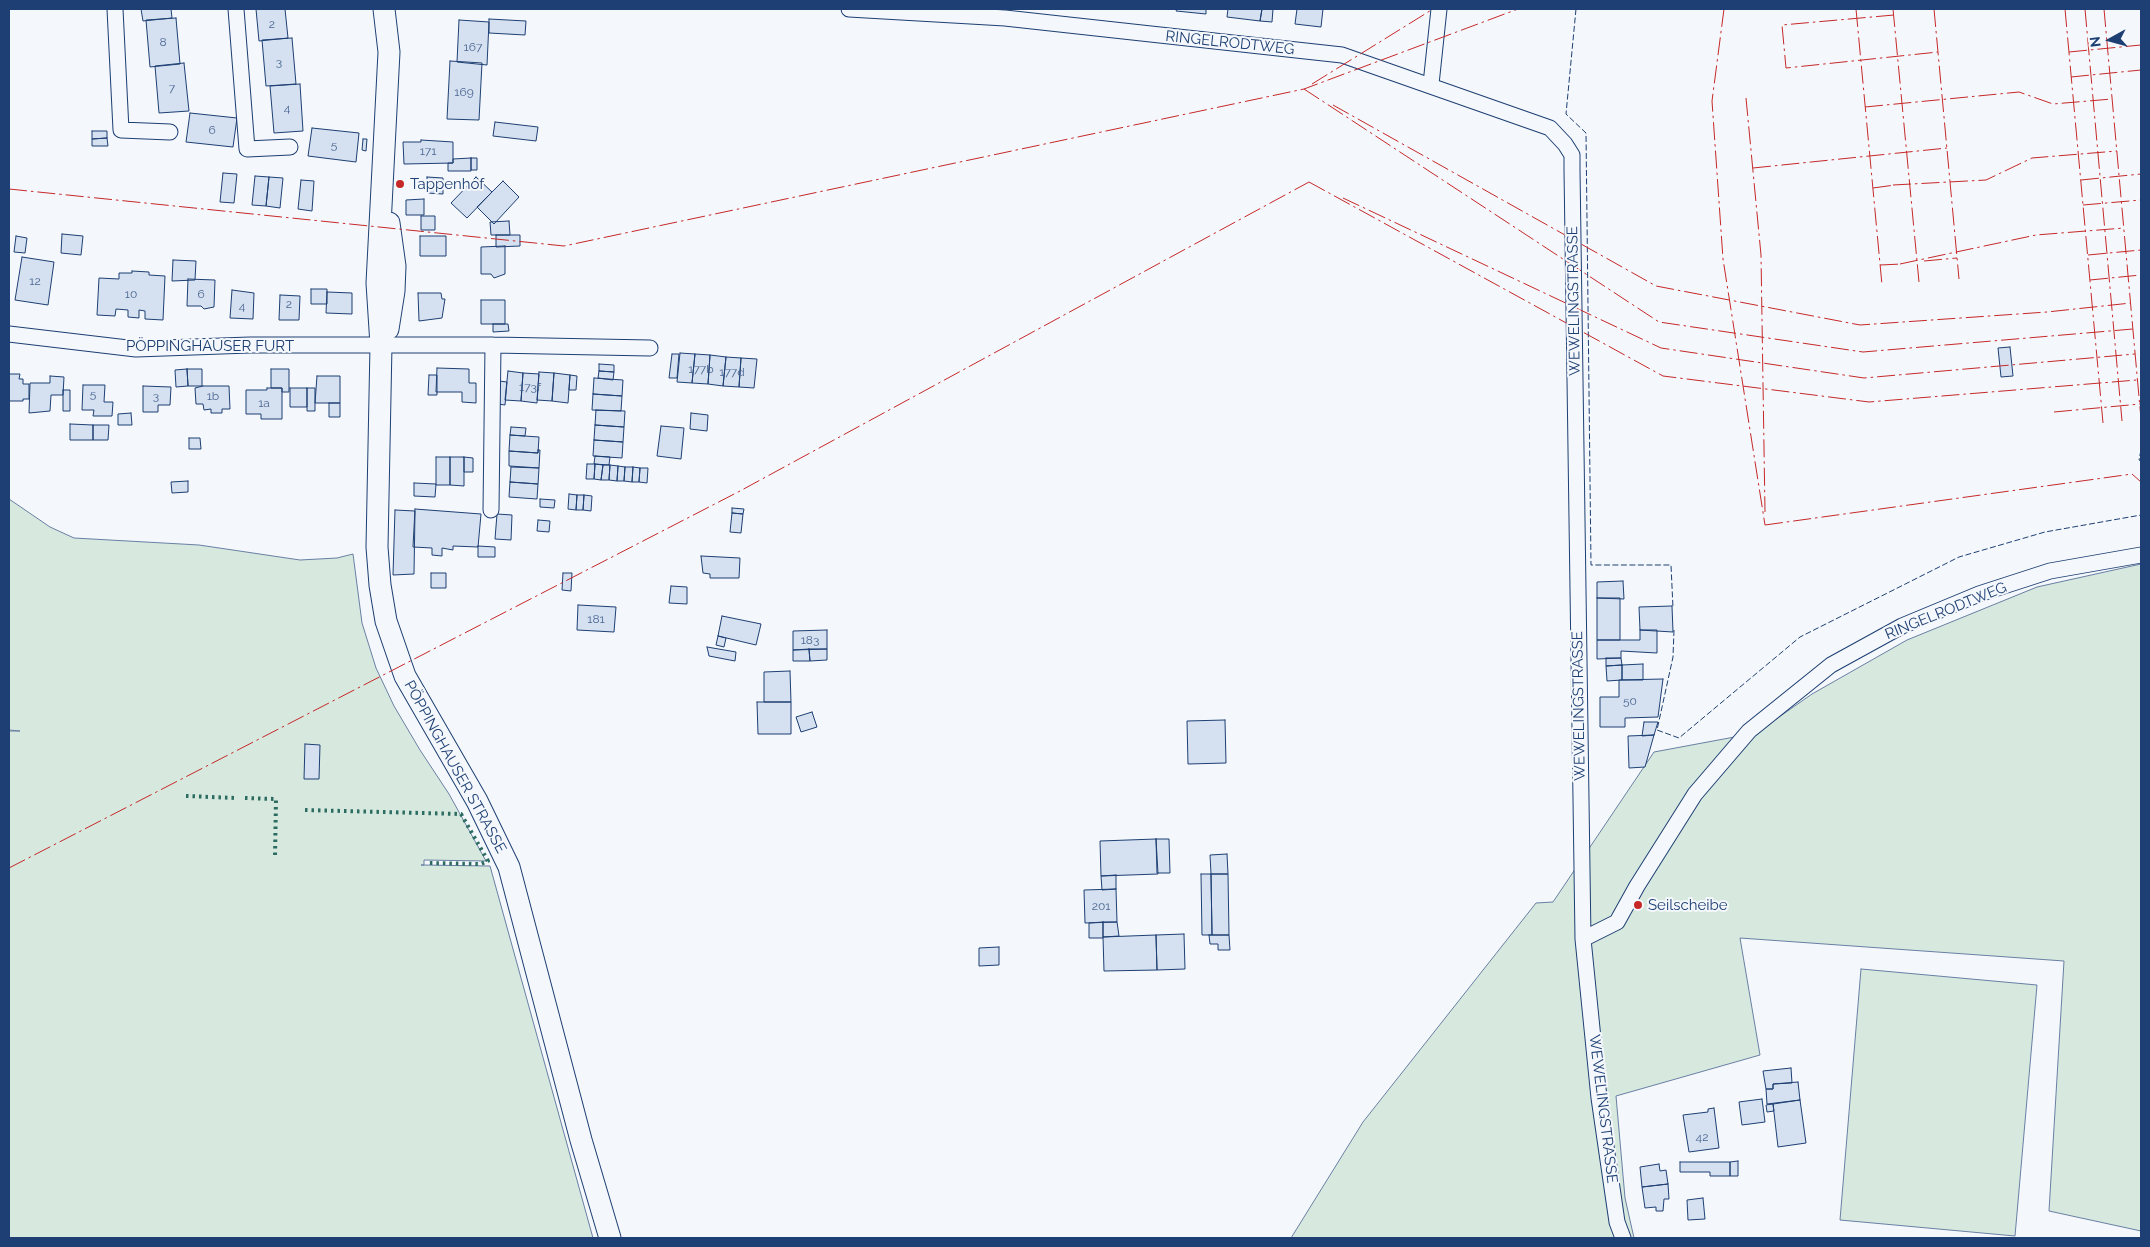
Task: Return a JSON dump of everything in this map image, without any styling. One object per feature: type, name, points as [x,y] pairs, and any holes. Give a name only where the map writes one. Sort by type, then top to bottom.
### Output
[{"type":"main road","name":"PÖPPINGHAUSER STRASSE","points":[[384,9],[389,52],[377,283],[381,346],[377,547],[380,585],[386,621],[405,676],[476,801],[509,867],[581,1140],[610,1238]]},
{"type":"street","points":[[115,9],[122,130],[170,132]]},
{"type":"street","points":[[236,9],[246,149],[290,147]]},
{"type":"street","name":"RINGELRODTWEG","points":[[849,9],[1004,18],[1342,55],[1431,84],[1550,128],[1565,144],[1572,155],[1572,170]]},
{"type":"street","points":[[1431,84],[1439,9]]},
{"type":"street","name":"WEWELINGSTRASSE","points":[[1572,170],[1583,939],[1599,1098],[1622,1238]]},
{"type":"street","name":"PÖPPINGHAUSER FURT","points":[[9,334],[136,349],[250,346],[381,346]]},
{"type":"street","points":[[381,346],[493,345],[650,348]]},
{"type":"street","points":[[491,510],[493,345]]},
{"type":"street","name":"RINGELRODTWEG","points":[[1583,939],[1617,922],[1637,886],[1695,794],[1749,731],[1831,665],[1902,626],[1979,594],[2050,572],[2141,555]]},
{"type":"shaded area","points":[[9,499],[50,527],[74,538],[199,545],[300,560],[337,558],[353,554],[362,623],[376,668],[394,706],[449,794],[486,861],[424,860],[424,865],[421,865],[490,866],[593,1238],[9,1238],[9,731],[20,731],[9,730]]},
{"type":"shaded area","points":[[2141,564],[2141,1231],[2049,1211],[2064,961],[1740,938],[1760,1055],[1616,1096],[1625,1198],[1634,1238],[1291,1238],[1363,1122],[1536,903],[1553,902],[1654,752],[1756,733],[1812,694],[1907,640],[2037,587]]},
{"type":"shaded area","points":[[1861,969],[2037,985],[2015,1236],[1840,1220]]},
{"type":"building","points":[[141,9],[171,9],[172,18],[143,21]]},
{"type":"building","points":[[256,9],[285,9],[288,38],[259,41]]},
{"type":"building","points":[[1177,9],[1206,9],[1206,14],[1176,11]]},
{"type":"building","points":[[1228,9],[1262,9],[1260,21],[1227,17]]},
{"type":"building","points":[[1262,9],[1273,9],[1272,22],[1260,21]]},
{"type":"building","points":[[1297,9],[1323,9],[1321,27],[1295,24]]},
{"type":"building","points":[[176,18],[180,64],[150,67],[146,20]]},
{"type":"building","points":[[489,19],[526,21],[525,35],[489,33]]},
{"type":"building","points":[[459,20],[489,22],[487,65],[457,62]]},
{"type":"building","points":[[292,38],[296,84],[266,86],[262,40]]},
{"type":"building","points":[[450,61],[482,63],[479,120],[447,119]]},
{"type":"building","points":[[184,63],[189,111],[159,113],[155,66]]},
{"type":"building","points":[[300,84],[303,131],[274,133],[270,86]]},
{"type":"building","points":[[190,113],[237,118],[233,147],[186,142]]},
{"type":"building","points":[[495,122],[538,127],[536,141],[493,136]]},
{"type":"building","points":[[312,128],[359,133],[356,162],[308,156]]},
{"type":"building","points":[[92,131],[107,131],[107,138],[92,139]]},
{"type":"building","points":[[107,138],[108,146],[92,146],[92,139]]},
{"type":"building","points":[[363,139],[367,139],[366,151],[362,150]]},
{"type":"building","points":[[421,140],[453,142],[453,163],[404,164],[403,142],[421,142]]},
{"type":"building","points":[[471,158],[477,158],[477,170],[471,170]]},
{"type":"building","points":[[471,158],[471,171],[448,171],[448,163],[453,163],[453,159]]},
{"type":"building","points":[[223,173],[237,174],[234,203],[220,202]]},
{"type":"building","points":[[255,176],[269,177],[266,206],[252,205]]},
{"type":"building","points":[[269,177],[283,178],[280,208],[266,206]]},
{"type":"building","points":[[427,177],[443,178],[443,194],[427,193]]},
{"type":"building","points":[[476,177],[492,192],[467,218],[451,203]]},
{"type":"building","points":[[301,180],[314,181],[312,211],[298,209]]},
{"type":"building","points":[[503,181],[519,197],[494,224],[477,207]]},
{"type":"building","points":[[424,199],[424,215],[406,215],[406,200]]},
{"type":"building","points":[[421,216],[435,216],[435,230],[421,230]]},
{"type":"building","points":[[509,221],[510,235],[491,235],[490,222]]},
{"type":"building","points":[[62,234],[83,236],[81,255],[61,253]]},
{"type":"building","points":[[496,235],[520,235],[520,246],[496,247]]},
{"type":"building","points":[[16,236],[27,238],[25,253],[14,252]]},
{"type":"building","points":[[420,236],[446,236],[446,256],[420,256]]},
{"type":"building","points":[[505,246],[505,274],[494,278],[491,274],[481,274],[481,247]]},
{"type":"building","points":[[22,257],[54,262],[48,305],[15,300]]},
{"type":"building","points":[[173,260],[196,261],[195,280],[172,281]]},
{"type":"building","points":[[132,271],[149,272],[149,275],[165,276],[163,320],[145,319],[145,311],[139,310],[139,318],[128,317],[128,310],[116,309],[115,316],[97,315],[99,278],[119,279],[119,273],[132,273]]},
{"type":"building","points":[[188,279],[215,280],[214,307],[204,309],[201,306],[187,306]]},
{"type":"building","points":[[311,289],[327,289],[327,304],[311,304]]},
{"type":"building","points":[[232,290],[254,293],[253,319],[230,318]]},
{"type":"building","points":[[327,292],[352,293],[352,314],[326,313]]},
{"type":"building","points":[[418,293],[441,293],[442,299],[445,299],[442,318],[419,321]]},
{"type":"building","points":[[280,295],[300,296],[299,320],[279,320]]},
{"type":"building","points":[[481,300],[505,300],[505,324],[481,324]]},
{"type":"building","points":[[493,324],[508,324],[509,331],[493,332]]},
{"type":"building","points":[[2010,347],[2013,376],[2001,377],[1998,348]]},
{"type":"building","points":[[680,353],[695,354],[692,383],[677,382]]},
{"type":"building","points":[[672,354],[679,354],[677,378],[669,378]]},
{"type":"building","points":[[695,354],[710,355],[708,384],[692,383]]},
{"type":"building","points":[[710,355],[726,357],[723,386],[708,384]]},
{"type":"building","points":[[726,357],[741,358],[739,387],[723,386]]},
{"type":"building","points":[[741,358],[757,359],[754,388],[739,387]]},
{"type":"building","points":[[599,364],[614,365],[614,372],[599,371]]},
{"type":"building","points":[[437,368],[469,369],[469,383],[476,383],[476,403],[462,402],[462,392],[436,392]]},
{"type":"building","points":[[187,369],[188,386],[176,387],[175,370]]},
{"type":"building","points":[[187,369],[202,369],[202,386],[188,386]]},
{"type":"building","points":[[271,369],[289,369],[289,392],[282,392],[282,388],[271,388]]},
{"type":"building","points":[[508,371],[523,373],[521,401],[505,400]]},
{"type":"building","points":[[599,371],[614,372],[613,380],[598,378]]},
{"type":"building","points":[[539,372],[554,373],[552,401],[537,400]]},
{"type":"building","points":[[523,373],[539,374],[537,403],[521,401]]},
{"type":"building","points":[[554,373],[570,375],[568,403],[552,401]]},
{"type":"building","points":[[9,374],[20,374],[19,379],[23,379],[23,384],[29,384],[29,399],[9,401]]},
{"type":"building","points":[[429,375],[437,375],[437,395],[428,395]]},
{"type":"building","points":[[570,375],[577,376],[576,390],[569,390]]},
{"type":"building","points":[[50,376],[64,377],[63,395],[51,395],[50,411],[29,413],[30,383],[50,383]]},
{"type":"building","points":[[317,376],[340,376],[340,403],[315,403]]},
{"type":"building","points":[[594,378],[623,380],[622,396],[593,394]]},
{"type":"building","points":[[499,381],[507,382],[505,405],[498,404]]},
{"type":"building","points":[[83,385],[105,385],[104,402],[113,402],[112,416],[93,416],[94,410],[82,410]]},
{"type":"building","points":[[143,386],[171,387],[170,405],[158,405],[158,412],[143,412]]},
{"type":"building","points":[[203,386],[229,386],[230,409],[222,409],[222,413],[211,413],[211,409],[204,410],[203,404],[196,404],[195,388]]},
{"type":"building","points":[[267,388],[282,388],[282,419],[261,419],[261,414],[246,414],[246,390],[267,390]]},
{"type":"building","points":[[290,388],[307,388],[307,407],[290,407]]},
{"type":"building","points":[[307,388],[315,388],[315,411],[307,411]]},
{"type":"building","points":[[63,390],[70,390],[70,411],[63,411]]},
{"type":"building","points":[[593,394],[622,396],[621,411],[592,410]]},
{"type":"building","points":[[329,403],[340,403],[340,417],[329,417]]},
{"type":"building","points":[[596,410],[625,411],[624,427],[595,425]]},
{"type":"building","points":[[131,413],[132,425],[118,425],[118,414]]},
{"type":"building","points":[[691,413],[708,415],[707,431],[690,429]]},
{"type":"building","points":[[70,424],[93,425],[93,440],[70,440]]},
{"type":"building","points":[[93,425],[109,425],[108,440],[93,440]]},
{"type":"building","points":[[595,425],[624,427],[623,442],[594,440]]},
{"type":"building","points":[[661,426],[684,428],[681,459],[657,456]]},
{"type":"building","points":[[511,427],[526,428],[525,436],[510,435]]},
{"type":"building","points":[[510,435],[539,437],[538,453],[509,451]]},
{"type":"building","points":[[189,438],[200,438],[201,449],[189,449]]},
{"type":"building","points":[[594,440],[623,442],[622,458],[593,456]]},
{"type":"building","points":[[538,450],[540,450],[539,468],[509,466],[509,451],[538,453]]},
{"type":"building","points":[[595,456],[610,457],[609,465],[594,464]]},
{"type":"building","points":[[436,457],[450,457],[450,485],[436,485]]},
{"type":"building","points":[[450,457],[464,457],[464,486],[450,485]]},
{"type":"building","points":[[464,457],[473,458],[473,472],[464,472]]},
{"type":"building","points":[[587,464],[595,464],[594,479],[586,479]]},
{"type":"building","points":[[595,464],[603,465],[601,480],[594,479]]},
{"type":"building","points":[[603,465],[610,465],[609,480],[601,480]]},
{"type":"building","points":[[610,465],[618,466],[617,481],[609,480]]},
{"type":"building","points":[[618,466],[625,467],[624,481],[617,481]]},
{"type":"building","points":[[511,467],[539,468],[538,484],[510,482]]},
{"type":"building","points":[[625,467],[633,467],[632,482],[624,481]]},
{"type":"building","points":[[633,467],[640,468],[639,482],[632,482]]},
{"type":"building","points":[[640,468],[648,468],[647,483],[639,482]]},
{"type":"building","points":[[188,481],[188,492],[172,493],[171,482]]},
{"type":"building","points":[[510,482],[538,484],[537,499],[509,497]]},
{"type":"building","points":[[414,483],[436,484],[435,497],[414,496]]},
{"type":"building","points":[[569,494],[577,495],[576,510],[568,509]]},
{"type":"building","points":[[577,495],[584,495],[583,510],[576,510]]},
{"type":"building","points":[[584,495],[592,496],[591,511],[583,510]]},
{"type":"building","points":[[540,499],[555,500],[554,508],[540,507]]},
{"type":"building","points":[[732,508],[744,509],[743,514],[732,513]]},
{"type":"building","points":[[415,509],[481,514],[478,547],[453,546],[453,550],[442,548],[442,556],[432,555],[432,548],[413,547]]},
{"type":"building","points":[[395,510],[415,511],[414,574],[393,575]]},
{"type":"building","points":[[732,513],[743,514],[741,533],[730,532]]},
{"type":"building","points":[[497,514],[512,515],[511,540],[495,539]]},
{"type":"building","points":[[538,520],[550,521],[549,532],[537,531]]},
{"type":"building","points":[[478,546],[495,547],[495,557],[478,557]]},
{"type":"building","points":[[701,556],[740,558],[739,578],[710,578],[710,574],[703,573]]},
{"type":"building","points":[[431,573],[446,573],[446,588],[431,588]]},
{"type":"building","points":[[563,573],[572,573],[571,591],[562,590]]},
{"type":"building","points":[[1623,581],[1624,599],[1597,598],[1597,582]]},
{"type":"building","points":[[671,586],[687,587],[687,604],[669,603]]},
{"type":"building","points":[[1597,598],[1620,598],[1620,640],[1597,640]]},
{"type":"building","points":[[578,605],[616,607],[614,632],[577,630]]},
{"type":"building","points":[[1672,606],[1673,632],[1640,630],[1639,607]]},
{"type":"building","points":[[722,616],[761,624],[756,645],[718,636]]},
{"type":"building","points":[[827,630],[827,649],[793,650],[793,631]]},
{"type":"building","points":[[1640,630],[1657,630],[1657,653],[1621,651],[1621,658],[1597,659],[1597,640],[1640,640]]},
{"type":"building","points":[[718,636],[726,638],[724,647],[716,645]]},
{"type":"building","points":[[707,647],[736,652],[735,661],[709,656]]},
{"type":"building","points":[[809,649],[827,649],[827,660],[810,661]]},
{"type":"building","points":[[809,649],[810,661],[793,661],[793,650]]},
{"type":"building","points":[[1606,658],[1621,658],[1622,665],[1606,666]]},
{"type":"building","points":[[1643,664],[1643,680],[1622,680],[1622,665]]},
{"type":"building","points":[[1622,665],[1622,680],[1607,681],[1606,666]]},
{"type":"building","points":[[790,671],[791,702],[764,702],[764,672]]},
{"type":"building","points":[[1663,679],[1658,717],[1625,718],[1625,727],[1600,727],[1600,697],[1619,697],[1619,680]]},
{"type":"building","points":[[757,702],[791,702],[791,734],[758,734]]},
{"type":"building","points":[[812,712],[817,727],[801,732],[796,717]]},
{"type":"building","points":[[1225,720],[1226,763],[1188,764],[1187,721]]},
{"type":"building","points":[[1644,722],[1658,722],[1654,735],[1642,736]]},
{"type":"building","points":[[1654,735],[1645,767],[1629,768],[1628,736]]},
{"type":"building","points":[[305,744],[320,745],[319,779],[304,779]]},
{"type":"building","points":[[1156,839],[1158,874],[1101,876],[1100,841]]},
{"type":"building","points":[[1156,839],[1169,839],[1170,873],[1157,873]]},
{"type":"building","points":[[1227,854],[1228,874],[1211,874],[1210,855]]},
{"type":"building","points":[[1201,874],[1211,874],[1212,935],[1202,935]]},
{"type":"building","points":[[1211,874],[1228,874],[1229,935],[1212,935]]},
{"type":"building","points":[[1116,875],[1116,889],[1102,890],[1101,876]]},
{"type":"building","points":[[1116,889],[1117,922],[1085,923],[1084,890]]},
{"type":"building","points":[[1103,922],[1117,922],[1119,936],[1103,937]]},
{"type":"building","points":[[1103,922],[1103,938],[1089,938],[1089,923]]},
{"type":"building","points":[[1184,934],[1185,969],[1157,970],[1156,935]]},
{"type":"building","points":[[1156,935],[1157,970],[1104,971],[1103,937]]},
{"type":"building","points":[[1209,935],[1229,935],[1230,950],[1218,950],[1218,944],[1210,944]]},
{"type":"building","points":[[999,947],[999,965],[979,966],[979,948]]},
{"type":"building","points":[[1791,1068],[1792,1083],[1773,1084],[1773,1089],[1766,1089],[1763,1071]]},
{"type":"building","points":[[1798,1082],[1800,1100],[1767,1104],[1766,1089],[1773,1089],[1773,1084]]},
{"type":"building","points":[[1762,1099],[1765,1122],[1742,1125],[1739,1102]]},
{"type":"building","points":[[1800,1100],[1806,1143],[1778,1147],[1773,1104]]},
{"type":"building","points":[[1773,1104],[1774,1111],[1767,1112],[1766,1105]]},
{"type":"building","points":[[1714,1108],[1719,1148],[1689,1152],[1683,1115],[1708,1112],[1708,1109]]},
{"type":"building","points":[[1738,1161],[1738,1176],[1730,1176],[1730,1162]]},
{"type":"building","points":[[1680,1162],[1730,1162],[1730,1176],[1710,1176],[1710,1172],[1680,1172]]},
{"type":"building","points":[[1659,1164],[1660,1171],[1666,1170],[1668,1184],[1642,1187],[1640,1167]]},
{"type":"building","points":[[1668,1184],[1669,1199],[1664,1199],[1663,1211],[1656,1211],[1656,1207],[1645,1208],[1642,1187]]},
{"type":"building","points":[[1703,1198],[1705,1219],[1688,1220],[1687,1200]]},
{"type":"hedge","points":[[186,796],[236,798]]},
{"type":"hedge","points":[[245,798],[276,799],[275,857]]},
{"type":"hedge","points":[[305,810],[461,814],[488,861],[481,864],[426,863]]},
{"type":"fence","points":[[1576,9],[1566,114],[1586,133],[1591,565],[1671,565],[1673,608]]},
{"type":"fence","points":[[2141,450],[2139,460],[2141,461]]},
{"type":"fence","points":[[1674,630],[1673,657],[1657,730],[1679,738],[1800,637],[1959,557],[2045,532],[2141,515]]},
{"type":"power","points":[[1312,84],[1433,9]]},
{"type":"power","points":[[9,189],[564,246],[1304,89],[1518,9]]},
{"type":"power","points":[[1724,9],[1712,101],[1723,259],[1765,525]]},
{"type":"power","points":[[1856,9],[1882,285]]},
{"type":"power","points":[[1893,9],[1919,282]]},
{"type":"power","points":[[1934,9],[1959,279]]},
{"type":"power","points":[[2065,9],[2103,423]]},
{"type":"power","points":[[2085,9],[2122,421]]},
{"type":"power","points":[[2104,9],[2141,419]]},
{"type":"power","points":[[1894,15],[1782,25],[1786,68],[1938,52]]},
{"type":"power","points":[[2069,52],[2141,45]]},
{"type":"power","points":[[2071,77],[2141,70]]},
{"type":"power","points":[[1304,89],[1659,322],[1863,352],[2133,329]]},
{"type":"power","points":[[1865,107],[2019,92],[2053,104],[2112,99]]},
{"type":"power","points":[[1746,98],[1761,255],[1765,512]]},
{"type":"power","points":[[1333,105],[1656,286],[1860,325],[2047,312],[2131,303]]},
{"type":"power","points":[[1753,168],[1947,148]]},
{"type":"power","points":[[1893,185],[1986,180],[2032,158],[2117,151]]},
{"type":"power","points":[[2081,180],[2141,174]]},
{"type":"power","points":[[1309,182],[1663,376],[1869,402],[2137,380]]},
{"type":"power","points":[[9,868],[740,491],[1309,182]]},
{"type":"power","points":[[1873,188],[1895,185]]},
{"type":"power","points":[[1343,198],[1661,348],[1864,378],[2135,354]]},
{"type":"power","points":[[2083,205],[2141,200]]},
{"type":"power","points":[[1900,264],[2036,235],[2124,228]]},
{"type":"power","points":[[2088,255],[2141,250]]},
{"type":"power","points":[[1924,261],[1957,258]]},
{"type":"power","points":[[1880,265],[1902,264]]},
{"type":"power","points":[[2090,280],[2141,275]]},
{"type":"power","points":[[2054,412],[2140,404]]},
{"type":"power","points":[[1765,525],[2132,474],[2141,482]]},
{"type":"place","name":"Tappenhof","points":[[400,184]]},
{"type":"place","name":"Seilscheibe","points":[[1638,905]]}]
